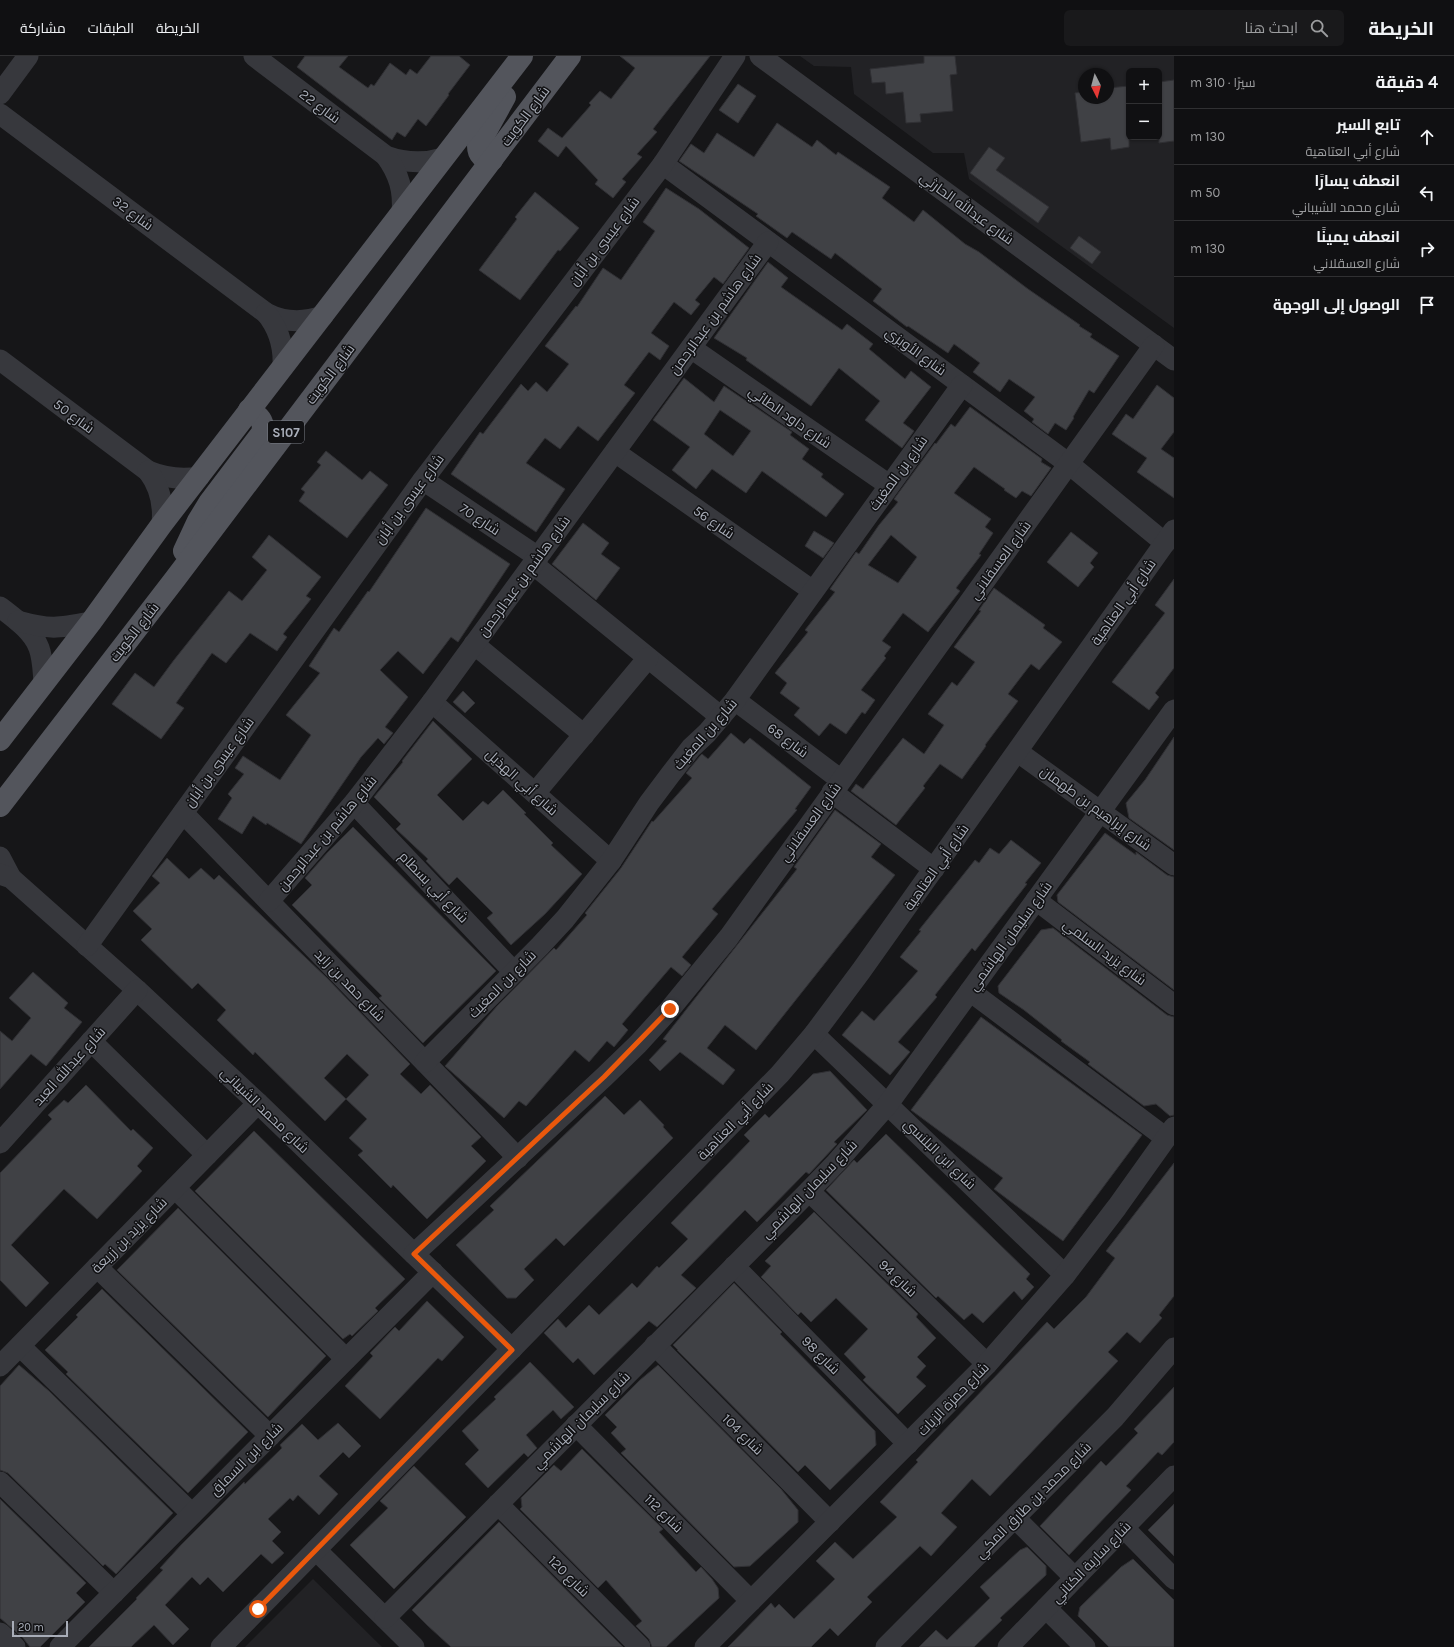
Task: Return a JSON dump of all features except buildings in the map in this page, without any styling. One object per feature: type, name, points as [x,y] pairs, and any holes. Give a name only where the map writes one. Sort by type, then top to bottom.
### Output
[{"type":"main road","points":[[0,740],[91,622],[162,524],[249,410],[523,56]]},
{"type":"main road","points":[[492,160],[483,158],[480,154],[478,146],[513,82],[523,56]]},
{"type":"main road","name":"شارع الكويت","points":[[0,806],[175,579],[570,56]]},
{"type":"main road","points":[[175,579],[189,540],[209,503],[262,433],[264,426],[262,420],[249,410]]},
{"type":"street","points":[[0,94],[28,56]]},
{"type":"street","name":"شارع 22","points":[[254,56],[386,156],[404,162],[414,163],[429,162],[443,158]]},
{"type":"street","name":"شارع عيسى بن أبان","points":[[87,946],[423,480],[663,164],[735,56]]},
{"type":"street","name":"شارع عبدالله الحارثي","points":[[760,56],[1174,360]]},
{"type":"street","name":"شارع 32","points":[[0,114],[266,313],[275,318],[294,321],[314,319],[323,316]]},
{"type":"street","name":"شارع 22","points":[[386,156],[397,173],[400,183],[402,193],[402,213]]},
{"type":"street","name":"شارع الأوبزي","points":[[663,164],[1170,537]]},
{"type":"street","name":"شارع هاشم بن عبدالرحمن","points":[[269,902],[354,803],[432,702],[768,242]]},
{"type":"street","name":"شارع 32","points":[[266,313],[272,321],[280,338],[283,366]]},
{"type":"street","name":"شارع العسقلاني","points":[[414,1254],[604,1077],[670,1009],[729,937],[1154,345]]},
{"type":"street","name":"شارع داود الطائي","points":[[691,348],[889,486]]},
{"type":"street","name":"شارع 50","points":[[0,360],[148,471],[162,476],[178,479],[199,477]]},
{"type":"street","name":"شارع بن المغيث","points":[[425,1062],[565,919],[611,861],[645,809],[670,775],[735,700],[962,385]]},
{"type":"street","name":"شارع 56","points":[[615,452],[813,591]]},
{"type":"street","name":"شارع 50","points":[[148,471],[158,487],[161,496],[163,515],[162,524]]},
{"type":"street","name":"شارع 70","points":[[423,480],[535,561],[648,658],[721,717]]},
{"type":"street","name":"شارع أبي العتاهية","points":[[221,1647],[780,1074],[838,1003],[1170,537]]},
{"type":"street","points":[[0,607],[18,621],[38,646],[44,682]]},
{"type":"street","points":[[18,621],[38,627],[55,628],[91,622]]},
{"type":"street","points":[[474,644],[584,734]]},
{"type":"street","points":[[534,793],[648,658]]},
{"type":"street","name":"شارع 68","points":[[735,700],[934,869]]},
{"type":"street","name":"شارع أبي الهذيل","points":[[432,702],[611,861]]},
{"type":"street","name":"شارع سليمان الهاشمي","points":[[385,1618],[655,1345],[810,1191],[888,1104],[1100,812],[1171,722]]},
{"type":"street","name":"شارع إبراهيم بن طهمان","points":[[1018,752],[1174,865]]},
{"type":"street","name":"شارع أبي بسطام","points":[[354,803],[514,972]]},
{"type":"street","name":"شارع حمد بن زايد","points":[[183,813],[518,1158]]},
{"type":"street","name":"شارع محمد الشيباني","points":[[0,857],[5,876],[137,990],[258,1103],[512,1350]]},
{"type":"street","name":"شارع يزيد السلمي","points":[[1036,900],[1174,1005]]},
{"type":"street","name":"شارع عبدالله العبد","points":[[0,1143],[137,990]]},
{"type":"street","points":[[970,991],[1170,1132]]},
{"type":"street","name":"شارع ابن البلنسي","points":[[814,1034],[1065,1275]]},
{"type":"street","points":[[92,1041],[207,1155]]},
{"type":"street","name":"شارع يزيد بن زريعة","points":[[0,1366],[258,1103]]},
{"type":"street","name":"شارع حمزة الزيات","points":[[705,1647],[987,1364],[1065,1275],[1117,1207],[1170,1132]]},
{"type":"street","points":[[174,1188],[346,1359]]},
{"type":"street","name":"شارع 94","points":[[810,1191],[987,1364]]},
{"type":"street","name":"شارع 98","points":[[734,1266],[908,1444]]},
{"type":"street","points":[[97,1267],[270,1436]]},
{"type":"street","name":"شارع ابن السماق","points":[[60,1647],[432,1272]]},
{"type":"street","name":"شارع 104","points":[[655,1345],[830,1522]]},
{"type":"street","points":[[20,1346],[192,1514]]},
{"type":"street","name":"شارع محمد بن طارق المكي","points":[[886,1647],[1115,1417],[1174,1348]]},
{"type":"street","name":"شارع 112","points":[[576,1425],[751,1601]]},
{"type":"street","name":"شارع سارية الكناني","points":[[1008,1647],[1174,1476]]},
{"type":"street","points":[[0,1482],[114,1593]]},
{"type":"street","name":"شارع 120","points":[[498,1504],[640,1647]]},
{"type":"street","points":[[1014,1518],[1075,1578]]},
{"type":"street","points":[[1124,1528],[1174,1580]]},
{"type":"street","points":[[316,1550],[414,1647]]},
{"type":"street","points":[[1046,1608],[1085,1647]]},
{"type":"street","points":[[0,1633],[14,1647]]},
{"type":"shaded area","points":[[800,56],[1174,56],[1174,328],[969,179],[964,153],[933,153],[854,94],[851,67],[814,66]]},
{"type":"shaded area","points":[[313,1579],[382,1647],[245,1647]]},
{"type":"route","points":[[258,1609],[512,1350],[414,1254],[604,1077],[638,1044],[670,1009]]}]
